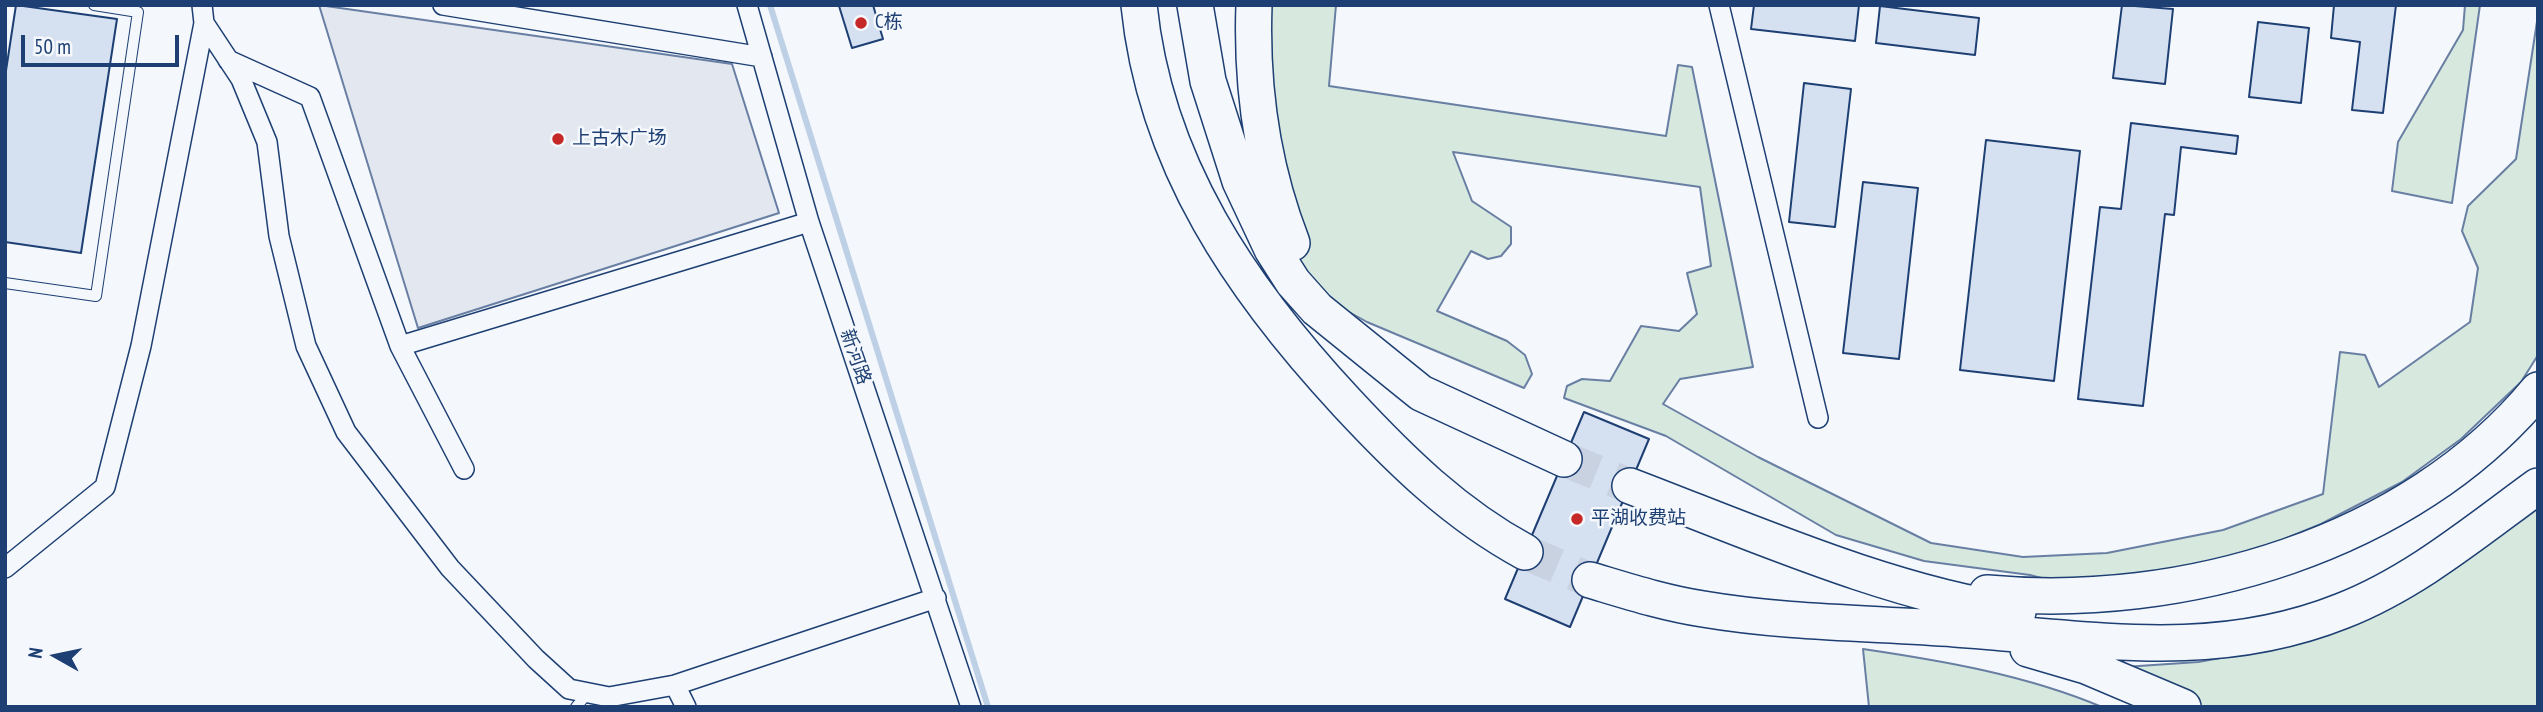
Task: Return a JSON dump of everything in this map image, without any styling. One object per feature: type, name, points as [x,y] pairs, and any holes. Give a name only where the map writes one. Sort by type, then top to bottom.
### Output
[{"type":"highway","points":[[1139,5],[1160,101],[1177,154],[1196,198],[1220,242],[1255,296],[1315,368],[1393,452],[1480,528],[1525,552]]},
{"type":"highway","points":[[1172,5],[1186,87],[1220,189],[1253,260],[1275,295],[1393,452]]},
{"type":"highway","points":[[1195,5],[1208,81],[1240,181],[1272,249],[1293,282],[1317,309],[1420,393],[1564,458]]},
{"type":"highway","points":[[1254,5],[1255,90],[1264,150],[1277,204],[1296,253],[1322,296],[1345,324],[1420,393]]},
{"type":"highway","points":[[1823,558],[1969,591],[2020,596],[2156,590],[2216,578],[2273,562],[2320,544],[2390,509],[2466,460],[2496,436],[2538,390]]},
{"type":"highway","points":[[1590,580],[1645,597],[1702,609],[2054,635],[2143,645],[2245,637],[2342,611],[2399,584],[2518,493],[2538,464]]},
{"type":"highway","points":[[1630,486],[1823,558],[1969,605],[2144,627],[2241,620],[2336,594],[2390,569],[2518,493]]},
{"type":"highway","points":[[1817,619],[2003,643],[2086,666],[2183,707]]},
{"type":"street","points":[[443,5],[762,57]]},
{"type":"street","name":"新河路","points":[[747,5],[809,222],[971,707]]},
{"type":"street","points":[[1719,5],[1818,418]]},
{"type":"street","points":[[203,14],[241,79],[267,142],[279,236],[306,346],[346,432],[450,568],[536,659],[582,700],[675,685],[936,598]]},
{"type":"street","points":[[5,568],[105,487],[141,346],[203,14]]},
{"type":"street","points":[[228,60],[310,97],[400,346],[464,469]]},
{"type":"street","points":[[400,346],[809,222]]},
{"type":"street","points":[[675,685],[686,707]]},
{"type":"lane","points":[[5,283],[96,296],[138,12],[94,5]]},
{"type":"shaded area","name":"上古木广场","points":[[319,5],[732,64],[779,213],[418,328]]},
{"type":"shaded area","points":[[1248,5],[1336,5],[1329,86],[1666,136],[1678,65],[1692,67],[1753,367],[1680,379],[1663,404],[1758,457],[1931,543],[2023,557],[2107,553],[2223,530],[2323,494],[2340,352],[2365,355],[2379,387],[2470,322],[2478,268],[2462,231],[2468,206],[2516,159],[2538,15],[2538,355],[2521,382],[2461,439],[2402,482],[2321,524],[2243,556],[2165,572],[2060,583],[2030,575],[1924,561],[1836,535],[1666,436],[1564,398],[1567,386],[1582,379],[1610,381],[1641,326],[1679,331],[1697,314],[1687,273],[1711,266],[1700,187],[1453,152],[1472,201],[1511,227],[1511,244],[1501,256],[1488,259],[1471,251],[1437,311],[1507,341],[1525,355],[1532,374],[1524,388],[1367,322],[1331,302],[1304,272],[1279,230]]},
{"type":"shaded area","points":[[2465,5],[2480,5],[2452,203],[2392,191],[2398,142],[2463,30]]},
{"type":"shaded area","points":[[2538,493],[2538,707],[2184,707],[2124,667],[2198,662],[2271,649]]},
{"type":"shaded area","points":[[1863,649],[1954,664],[2014,678],[2102,707],[1869,707]]},
{"type":"building","points":[[16,5],[117,19],[81,253],[5,242],[5,77]]},
{"type":"building","name":"C栋","points":[[873,5],[883,39],[852,48],[839,6]]},
{"type":"building","points":[[1754,5],[1859,5],[1855,41],[1751,29]]},
{"type":"building","points":[[2122,5],[2173,9],[2165,84],[2113,78]]},
{"type":"building","points":[[2334,5],[2396,5],[2383,113],[2352,110],[2360,42],[2331,38]]},
{"type":"building","points":[[1880,6],[1979,18],[1975,55],[1876,43]]},
{"type":"building","points":[[2258,22],[2309,28],[2301,103],[2249,97]]},
{"type":"building","points":[[1804,83],[1851,89],[1835,227],[1789,222]]},
{"type":"building","points":[[2131,123],[2238,136],[2236,154],[2181,147],[2174,215],[2165,214],[2143,406],[2078,399],[2100,207],[2121,209]]},
{"type":"building","points":[[1986,140],[2080,151],[2054,381],[1960,370]]},
{"type":"building","points":[[1863,182],[1918,188],[1899,359],[1843,353]]},
{"type":"building","name":"平湖收费站","points":[[1584,412],[1649,439],[1570,627],[1505,599]]},
{"type":"waterway","points":[[770,5],[988,707]]},
{"type":"tunnel","points":[[1564,459],[1630,486]]},
{"type":"tunnel","points":[[1525,552],[1590,580]]},
{"type":"place","name":"C栋","points":[[861,23]]},
{"type":"place","name":"上古木广场","points":[[558,139]]},
{"type":"place","name":"平湖收费站","points":[[1577,519]]}]
